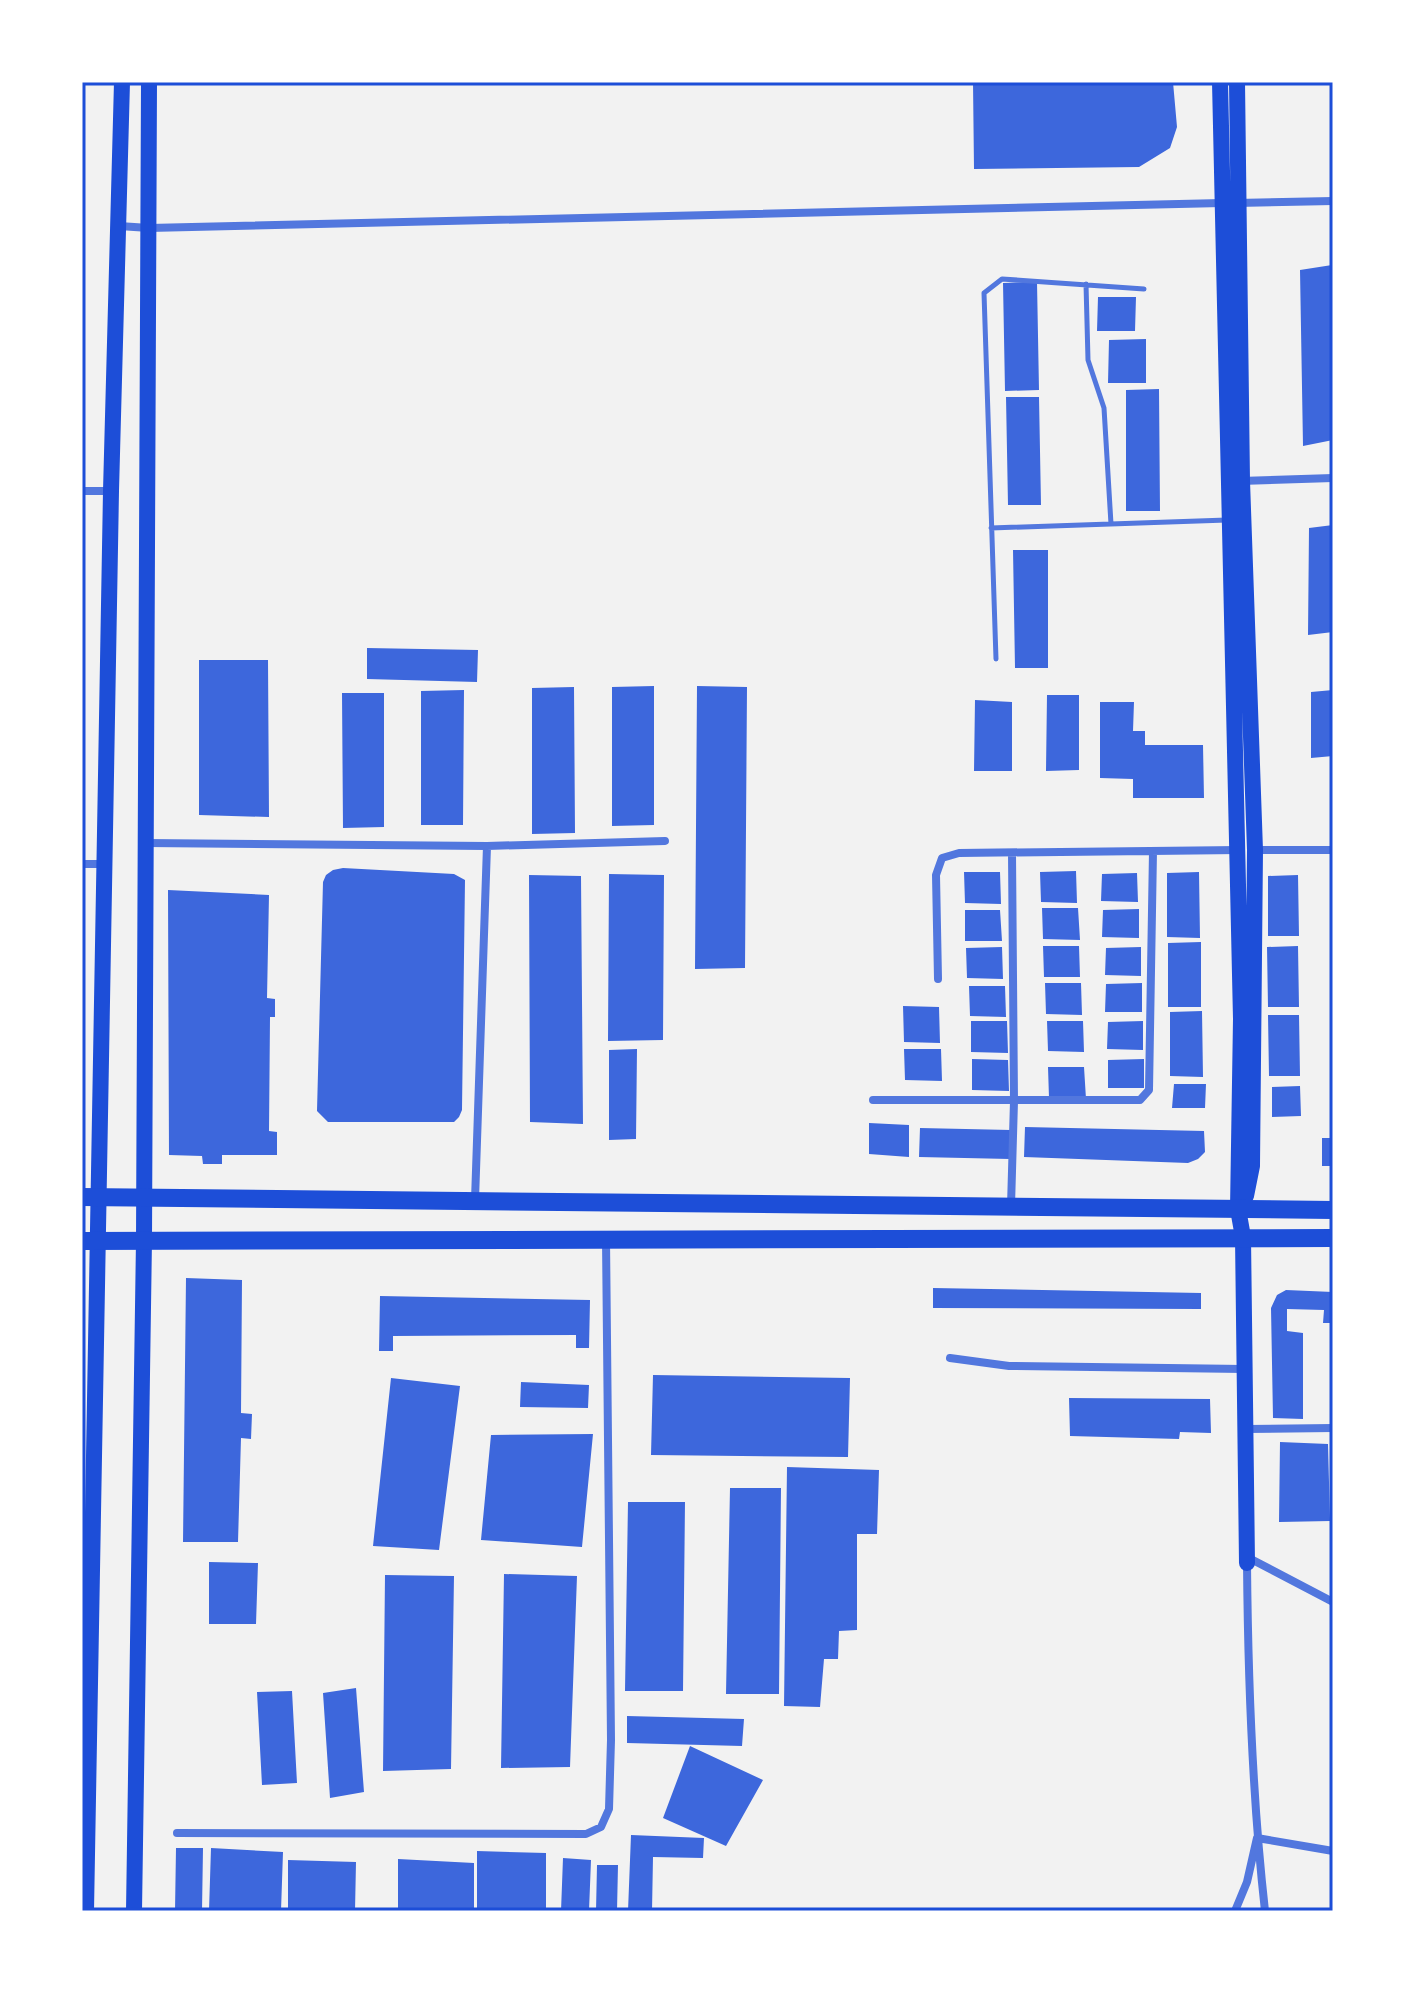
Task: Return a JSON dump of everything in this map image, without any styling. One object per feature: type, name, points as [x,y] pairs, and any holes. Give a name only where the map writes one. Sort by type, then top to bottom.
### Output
[{"type":"main road","points":[[86,1911],[90,1197],[105,864],[122,82]]},
{"type":"main road","points":[[134,1911],[144,1240],[149,82]]},
{"type":"main road","points":[[1220,82],[1232,203]]},
{"type":"main road","points":[[1237,82],[1232,203],[1235,481],[1255,850],[1252,1166],[1241,1209]]},
{"type":"main road","points":[[1235,481],[1228,520],[1241,1019],[1247,1560]]},
{"type":"main road","points":[[90,1197],[1333,1210]]},
{"type":"main road","points":[[90,1241],[1333,1238]]},
{"type":"street","points":[[119,226],[149,228],[1333,201]]},
{"type":"street","points":[[1235,481],[1333,478]]},
{"type":"street","points":[[82,491],[111,491]]},
{"type":"street","points":[[145,843],[487,846],[665,841]]},
{"type":"street","points":[[475,1201],[487,846]]},
{"type":"street","points":[[938,979],[936,875],[942,858],[959,853],[1333,850]]},
{"type":"street","points":[[873,1100],[1140,1100],[1149,1090],[1153,851]]},
{"type":"street","points":[[1011,1207],[1014,1101],[1012,853]]},
{"type":"street","points":[[82,864],[105,864]]},
{"type":"street","points":[[177,1833],[586,1834],[601,1827],[609,1809],[611,1740],[606,1239]]},
{"type":"street","points":[[950,1358],[1009,1366],[1245,1369]]},
{"type":"street","points":[[1246,1429],[1333,1428]]},
{"type":"street","points":[[1265,1911],[1249,1715],[1247,1560],[1333,1602]]},
{"type":"street","points":[[1257,1838],[1333,1851]]},
{"type":"street","points":[[1235,1911],[1247,1882],[1257,1838]]},
{"type":"lane","points":[[996,659],[984,293],[1002,279],[1144,289]]},
{"type":"lane","points":[[1086,284],[1088,360],[1104,408],[1111,524]]},
{"type":"lane","points":[[991,528],[1228,520]]},
{"type":"building","points":[[973,82],[1173,82],[1177,127],[1170,148],[1139,167],[974,169]]},
{"type":"building","points":[[1332,265],[1333,440],[1303,446],[1300,270]]},
{"type":"building","points":[[1037,282],[1039,390],[1005,391],[1003,283]]},
{"type":"building","points":[[1098,297],[1136,297],[1135,331],[1097,331]]},
{"type":"building","points":[[1146,339],[1146,383],[1108,383],[1109,340]]},
{"type":"building","points":[[1159,389],[1160,511],[1126,511],[1126,390]]},
{"type":"building","points":[[1006,397],[1039,397],[1041,505],[1008,505]]},
{"type":"building","points":[[1333,525],[1333,632],[1308,635],[1309,528]]},
{"type":"building","points":[[1013,550],[1048,550],[1048,668],[1015,668]]},
{"type":"building","points":[[367,648],[478,650],[477,682],[367,679]]},
{"type":"building","points":[[199,660],[268,660],[269,817],[199,815]]},
{"type":"building","points":[[654,686],[654,825],[612,826],[612,687]]},
{"type":"building","points":[[697,686],[747,687],[745,968],[695,969]]},
{"type":"building","points":[[574,687],[575,833],[532,834],[532,688]]},
{"type":"building","points":[[464,690],[463,825],[421,825],[421,691]]},
{"type":"building","points":[[1333,690],[1333,756],[1311,758],[1311,692]]},
{"type":"building","points":[[342,693],[384,693],[384,827],[343,828]]},
{"type":"building","points":[[1047,695],[1079,695],[1079,770],[1046,771]]},
{"type":"building","points":[[975,700],[1012,702],[1012,771],[974,771]]},
{"type":"building","points":[[1100,702],[1134,702],[1133,731],[1145,731],[1145,745],[1203,745],[1204,798],[1133,798],[1133,779],[1100,778]]},
{"type":"building","points":[[333,870],[454,874],[465,880],[462,1110],[454,1122],[328,1122],[317,1111],[323,882]]},
{"type":"building","points":[[1076,871],[1077,903],[1041,902],[1040,872]]},
{"type":"building","points":[[964,872],[1000,872],[1001,904],[965,903]]},
{"type":"building","points":[[1199,872],[1200,938],[1167,937],[1167,873]]},
{"type":"building","points":[[1137,873],[1138,902],[1101,901],[1102,874]]},
{"type":"building","points":[[609,874],[664,875],[663,1040],[608,1041]]},
{"type":"building","points":[[529,875],[581,876],[583,1124],[530,1122]]},
{"type":"building","points":[[1298,875],[1299,936],[1268,936],[1268,876]]},
{"type":"building","points":[[168,890],[269,895],[267,998],[275,999],[275,1017],[270,1017],[269,1131],[277,1132],[277,1155],[222,1155],[222,1164],[203,1164],[202,1156],[169,1155]]},
{"type":"building","points":[[1042,908],[1078,908],[1080,940],[1043,939]]},
{"type":"building","points":[[1139,909],[1139,938],[1102,937],[1103,910]]},
{"type":"building","points":[[965,910],[1000,910],[1002,941],[965,941]]},
{"type":"building","points":[[1201,942],[1201,1007],[1168,1007],[1168,943]]},
{"type":"building","points":[[1043,946],[1079,946],[1080,977],[1044,977]]},
{"type":"building","points":[[1298,946],[1299,1007],[1268,1007],[1267,947]]},
{"type":"building","points":[[1002,947],[1003,979],[967,978],[966,948]]},
{"type":"building","points":[[1141,947],[1141,976],[1105,975],[1106,948]]},
{"type":"building","points":[[1045,983],[1081,983],[1082,1015],[1046,1014]]},
{"type":"building","points":[[1142,983],[1142,1012],[1105,1012],[1106,984]]},
{"type":"building","points":[[969,986],[1005,986],[1006,1017],[970,1016]]},
{"type":"building","points":[[903,1006],[939,1007],[940,1043],[904,1042]]},
{"type":"building","points":[[1202,1011],[1203,1077],[1170,1076],[1170,1012]]},
{"type":"building","points":[[1268,1015],[1299,1015],[1300,1076],[1269,1076]]},
{"type":"building","points":[[971,1021],[1007,1021],[1008,1053],[971,1052]]},
{"type":"building","points":[[1047,1021],[1083,1021],[1084,1052],[1048,1051]]},
{"type":"building","points":[[1143,1021],[1143,1050],[1107,1049],[1108,1022]]},
{"type":"building","points":[[637,1049],[636,1139],[609,1140],[609,1050]]},
{"type":"building","points":[[904,1049],[941,1049],[942,1081],[905,1080]]},
{"type":"building","points":[[972,1059],[1008,1060],[1009,1091],[972,1090]]},
{"type":"building","points":[[1144,1059],[1144,1088],[1108,1088],[1108,1060]]},
{"type":"building","points":[[1048,1067],[1084,1067],[1086,1099],[1049,1098]]},
{"type":"building","points":[[1174,1084],[1206,1084],[1205,1108],[1172,1108]]},
{"type":"building","points":[[1300,1086],[1301,1116],[1272,1117],[1272,1087]]},
{"type":"building","points":[[869,1123],[909,1125],[909,1157],[869,1154]]},
{"type":"building","points":[[1025,1127],[1204,1131],[1205,1152],[1188,1163],[1024,1157]]},
{"type":"building","points":[[920,1128],[1011,1130],[1010,1159],[919,1157]]},
{"type":"building","points":[[1322,1138],[1333,1138],[1333,1166],[1322,1166]]},
{"type":"building","points":[[186,1278],[242,1280],[241,1413],[252,1414],[251,1439],[241,1438],[238,1542],[183,1542]]},
{"type":"building","points":[[933,1288],[1201,1293],[1201,1309],[933,1308]]},
{"type":"building","points":[[1286,1290],[1333,1292],[1333,1323],[1323,1323],[1324,1310],[1287,1309],[1287,1331],[1303,1333],[1303,1419],[1273,1418],[1271,1308],[1277,1295]]},
{"type":"building","points":[[380,1296],[590,1300],[589,1348],[576,1348],[576,1335],[393,1336],[393,1351],[379,1351]]},
{"type":"building","points":[[653,1375],[850,1378],[848,1457],[651,1455]]},
{"type":"building","points":[[391,1378],[460,1386],[439,1550],[373,1546]]},
{"type":"building","points":[[521,1382],[589,1385],[588,1408],[520,1407]]},
{"type":"building","points":[[1069,1398],[1210,1399],[1211,1433],[1180,1432],[1179,1439],[1070,1436]]},
{"type":"building","points":[[593,1434],[582,1547],[481,1540],[491,1435]]},
{"type":"building","points":[[1280,1442],[1328,1444],[1330,1521],[1279,1522]]},
{"type":"building","points":[[787,1467],[879,1470],[877,1534],[857,1534],[857,1630],[839,1631],[838,1659],[824,1659],[820,1707],[784,1706]]},
{"type":"building","points":[[730,1488],[781,1488],[779,1694],[726,1694]]},
{"type":"building","points":[[628,1502],[685,1502],[683,1691],[625,1691]]},
{"type":"building","points":[[209,1562],[258,1563],[256,1624],[209,1624]]},
{"type":"building","points":[[504,1574],[577,1576],[570,1767],[501,1768]]},
{"type":"building","points":[[385,1575],[454,1576],[451,1769],[383,1771]]},
{"type":"building","points":[[356,1688],[364,1792],[330,1798],[323,1693]]},
{"type":"building","points":[[292,1691],[297,1783],[262,1785],[257,1692]]},
{"type":"building","points":[[627,1716],[744,1719],[742,1746],[627,1743]]},
{"type":"building","points":[[690,1746],[763,1780],[726,1846],[663,1818]]},
{"type":"building","points":[[631,1835],[704,1838],[703,1858],[653,1857],[652,1911],[628,1911]]},
{"type":"building","points":[[176,1848],[203,1848],[202,1911],[175,1911]]},
{"type":"building","points":[[211,1848],[283,1852],[281,1911],[209,1911]]},
{"type":"building","points":[[477,1851],[546,1853],[546,1911],[477,1911]]},
{"type":"building","points":[[563,1858],[591,1860],[589,1911],[561,1911]]},
{"type":"building","points":[[398,1859],[474,1863],[474,1911],[398,1911]]},
{"type":"building","points":[[288,1860],[356,1862],[355,1911],[288,1911]]},
{"type":"building","points":[[597,1865],[618,1865],[617,1911],[596,1911]]}]
